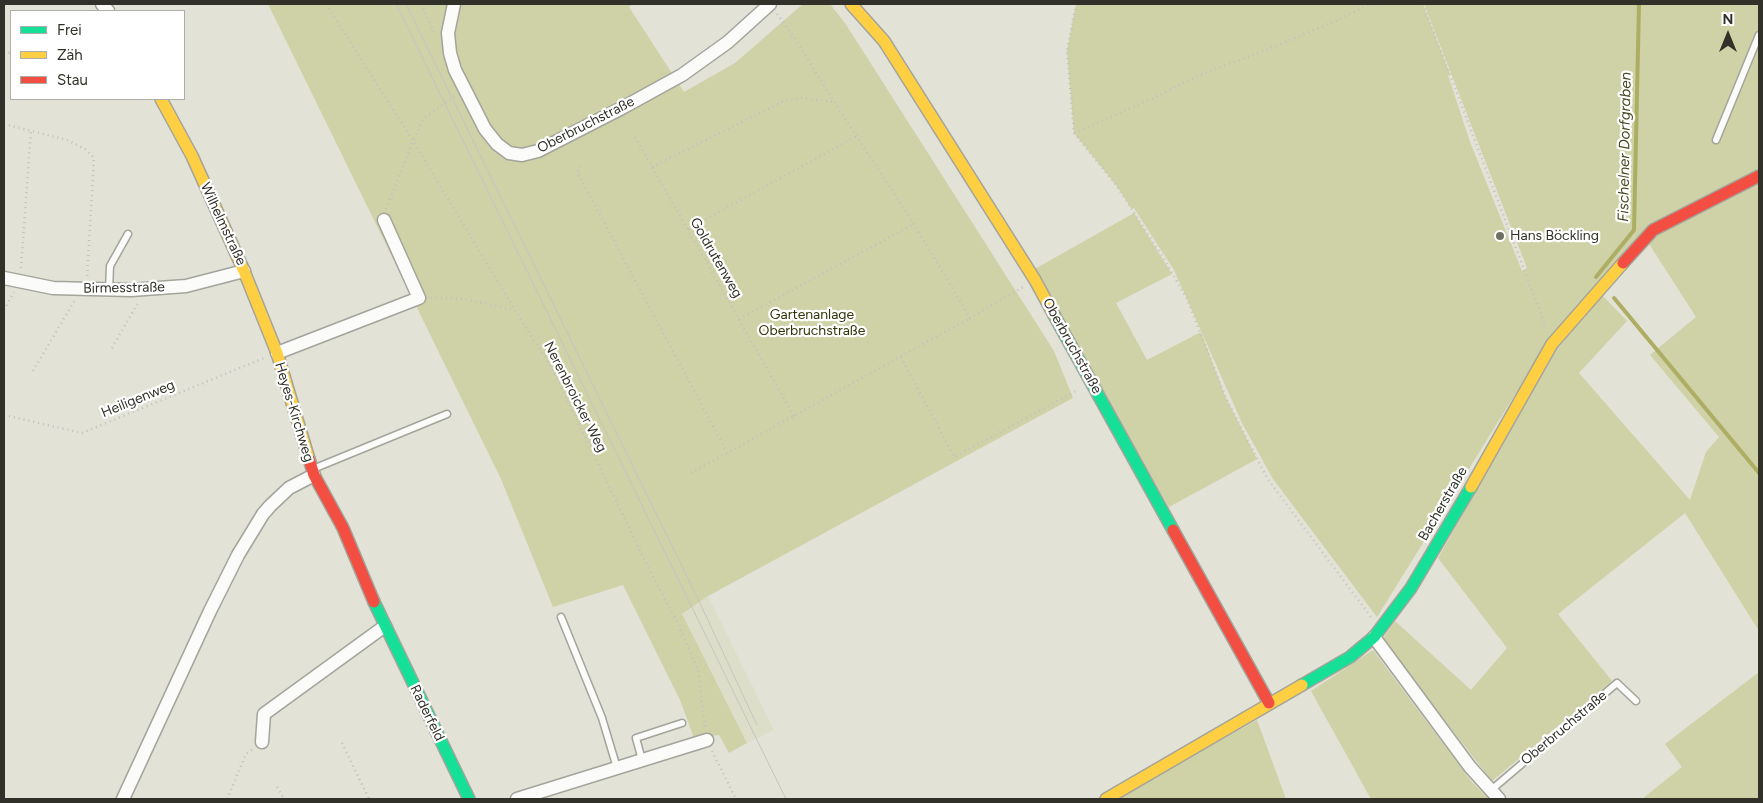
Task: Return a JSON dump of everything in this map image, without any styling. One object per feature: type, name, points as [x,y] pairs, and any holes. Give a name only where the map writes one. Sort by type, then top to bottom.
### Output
[{"type":"street","name":"Oberbruchstraße","points":[[454,4],[448,33],[450,53],[464,89],[485,129],[497,144],[509,153],[522,155],[538,150],[622,108],[682,75],[728,42],[770,4]]},
{"type":"street","name":"Oberbruchstraße","points":[[851,4],[884,41],[1035,280],[1269,703]]},
{"type":"street","name":"Wilhelmstraße","points":[[161,100],[192,156],[244,271],[277,353]]},
{"type":"street","name":"Bacherstraße","points":[[1106,799],[1350,657],[1374,637],[1411,588],[1552,344],[1653,230],[1759,176]]},
{"type":"street","points":[[384,220],[420,298]]},
{"type":"street","name":"Birmesstraße","points":[[4,278],[53,288],[146,289],[186,286],[244,271]]},
{"type":"street","name":"Heyes-Kirchweg","points":[[123,799],[238,555],[270,506],[289,488],[313,472],[277,353],[420,298]]},
{"type":"street","name":"Raderfeld","points":[[313,472],[343,528],[385,626],[469,799]]},
{"type":"street","points":[[262,742],[264,714],[385,626]]},
{"type":"street","name":"Oberbruchstraße","points":[[1374,637],[1470,768],[1494,795]]},
{"type":"street","points":[[517,799],[707,740]]},
{"type":"lane","points":[[1716,140],[1759,35]]},
{"type":"lane","points":[[109,290],[110,266],[128,234]]},
{"type":"lane","points":[[313,472],[447,414]]},
{"type":"lane","points":[[561,617],[602,718],[617,768]]},
{"type":"lane","name":"Oberbruchstraße","points":[[1494,795],[1618,683],[1636,701]]},
{"type":"lane","points":[[642,760],[636,738],[682,723]]},
{"type":"path","name":"Nerenbroicker Weg","points":[[326,4],[413,141],[552,369],[648,567],[676,620],[698,670],[707,740],[736,799]]},
{"type":"path","points":[[421,4],[435,32]]},
{"type":"path","points":[[770,4],[798,42],[834,102],[914,224],[970,318]]},
{"type":"path","points":[[1076,4],[1067,51],[1074,133],[1116,185],[1163,257],[1187,298],[1226,398],[1267,478],[1373,619],[1374,637]]},
{"type":"path","points":[[1074,133],[1204,73],[1269,49],[1371,4]]},
{"type":"path","points":[[1423,4],[1552,344]]},
{"type":"path","points":[[384,220],[387,207],[424,118],[464,89]]},
{"type":"path","points":[[652,167],[784,101],[802,98],[834,102]]},
{"type":"path","points":[[4,124],[67,140],[85,149],[94,158],[81,289],[33,371]]},
{"type":"path","points":[[4,310],[21,281],[31,130]]},
{"type":"path","name":"Goldrutenweg","points":[[635,136],[794,416]]},
{"type":"path","points":[[688,229],[857,136]]},
{"type":"path","points":[[581,166],[577,172],[727,452]]},
{"type":"path","points":[[739,319],[914,224]]},
{"type":"path","points":[[691,473],[1035,280]]},
{"type":"path","points":[[112,348],[146,289]]},
{"type":"path","points":[[420,298],[466,299],[515,310]]},
{"type":"path","name":"Heiligenweg","points":[[4,415],[82,433],[277,353]]},
{"type":"path","points":[[901,356],[954,457],[1071,395],[1092,381]]},
{"type":"path","points":[[226,799],[246,754],[262,742]]},
{"type":"path","points":[[342,743],[369,799]]},
{"type":"path","points":[[278,787],[284,799]]},
{"type":"shaded area","points":[[708,596],[774,730],[747,743],[682,614]]},
{"type":"green space","name":"Gartenanlage Oberbruchstraße","points":[[268,4],[633,4],[629,7],[684,92],[735,63],[803,4],[830,4],[845,23],[1054,351],[1073,398],[708,596],[682,614],[747,743],[729,753],[719,735],[694,738],[680,700],[623,585],[553,607],[501,479]]},
{"type":"green space","points":[[1076,4],[1423,4],[1450,74],[1448,75],[1470,142],[1522,271],[1527,268],[1424,4],[1759,4],[1759,631],[1685,513],[1558,614],[1612,681],[1492,781],[1382,640],[1395,621],[1471,690],[1507,648],[1438,558],[1558,348],[1602,295],[1627,321],[1579,373],[1690,500],[1706,452],[1719,437],[1650,355],[1696,317],[1644,236],[1547,343],[1377,617],[1273,479],[1242,423],[1174,270],[1134,208],[1131,208],[1116,185],[1074,133],[1067,51]]},
{"type":"green space","points":[[1134,213],[1172,274],[1116,303],[1147,360],[1201,332],[1225,396],[1257,459],[1169,507],[1033,270]]},
{"type":"green space","points":[[1373,650],[1471,781],[1489,799],[1371,799],[1311,691]]},
{"type":"green space","points":[[1759,672],[1759,799],[1642,799],[1682,767],[1665,744]]},
{"type":"green space","points":[[1257,720],[1286,799],[1115,799]]},
{"type":"waterway","name":"Fischelner Dorfgraben","points":[[1596,277],[1634,230],[1639,4]]},
{"type":"waterway","name":"Fischelner Dorfgraben","points":[[1614,298],[1759,473]]},
{"type":"tram line","points":[[396,4],[786,799]]},
{"type":"tram line","points":[[406,4],[698,599],[757,725]]},
{"type":"traffic: fast","points":[[1054,315],[1173,530]]},
{"type":"traffic: fast","points":[[1302,685],[1350,657],[1374,637],[1411,588],[1471,487]]},
{"type":"traffic: fast","points":[[374,602],[469,799]]},
{"type":"traffic: slow","points":[[851,4],[884,41],[1035,280],[1054,315]]},
{"type":"traffic: slow","points":[[162,100],[192,156],[244,271],[277,353],[309,459]]},
{"type":"traffic: slow","points":[[1471,487],[1552,344],[1623,263]]},
{"type":"traffic: slow","points":[[1106,799],[1302,685]]},
{"type":"traffic: jam","points":[[1623,263],[1653,230],[1759,176]]},
{"type":"traffic: jam","points":[[309,459],[314,475],[343,528],[374,602]]},
{"type":"traffic: jam","points":[[1173,530],[1269,703]]},
{"type":"place","name":"Hans Böckling","points":[[1500,236]]}]
